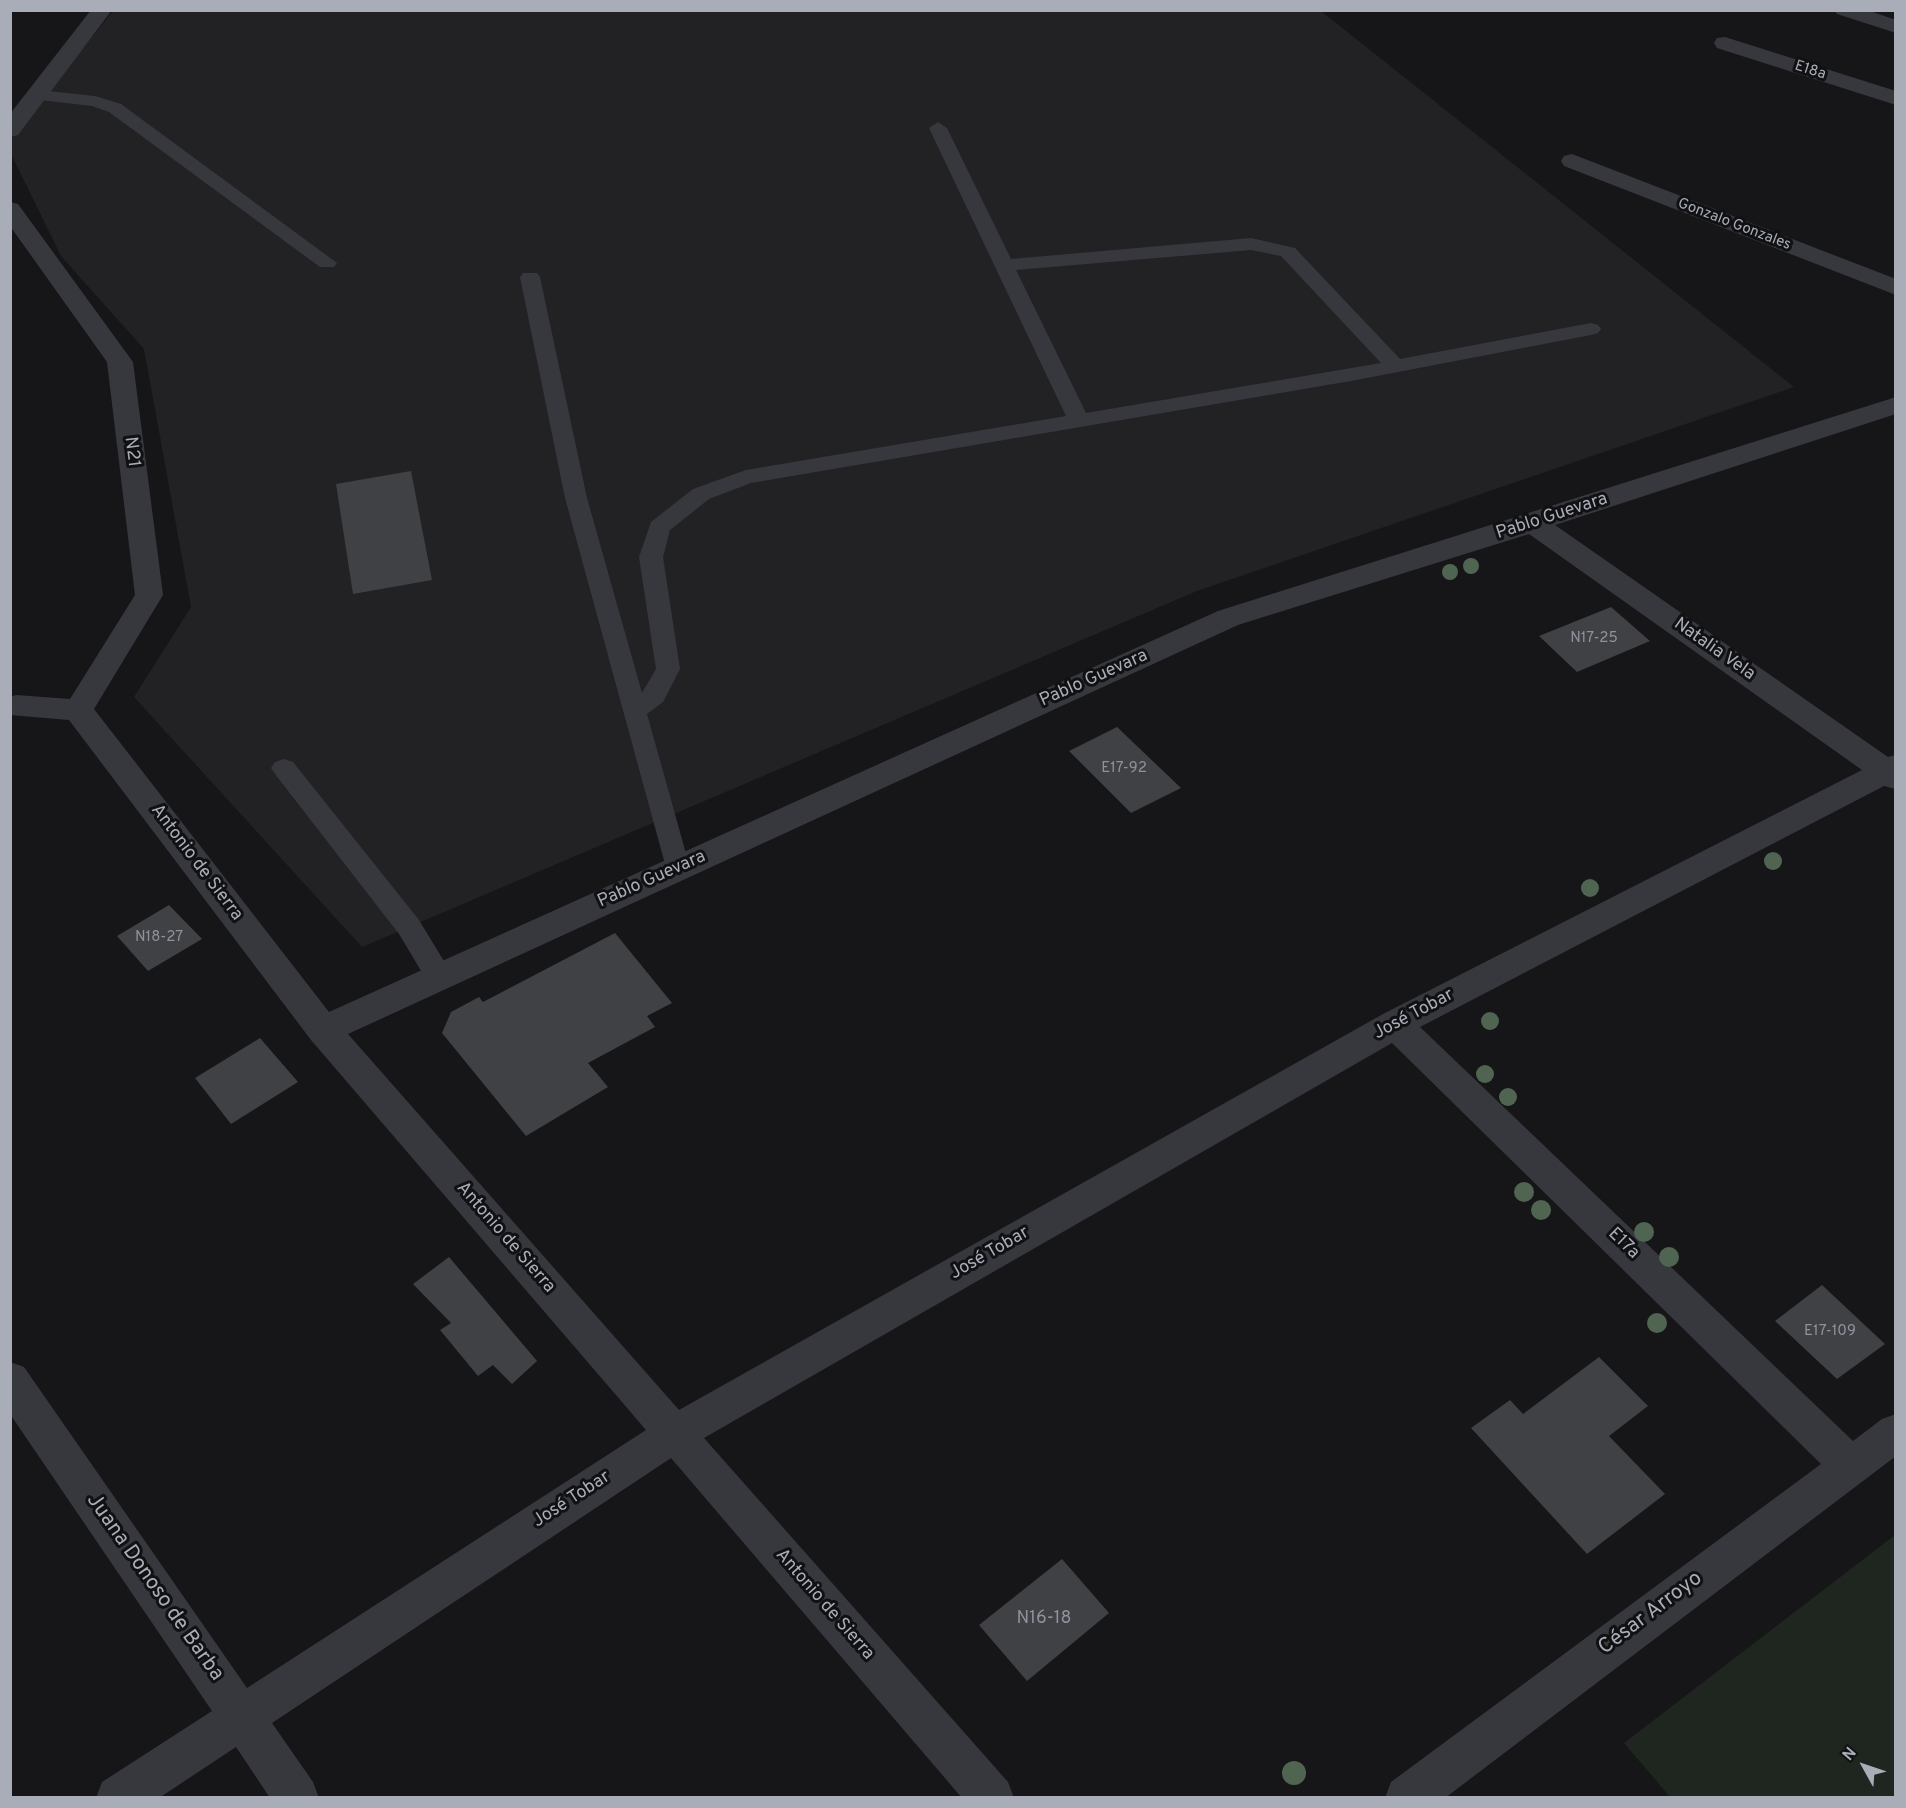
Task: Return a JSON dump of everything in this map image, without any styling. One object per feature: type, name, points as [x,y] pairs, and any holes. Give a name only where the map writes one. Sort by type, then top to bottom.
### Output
[{"type":"street","points":[[10,130],[102,10]]},
{"type":"street","points":[[1844,10],[1896,27]]},
{"type":"street","name":"E18a","points":[[1725,43],[1896,98]]},
{"type":"street","name":"Gonzalo Gonzales","points":[[1572,162],[1896,288]]},
{"type":"street","name":"N21","points":[[10,209],[120,362],[149,595],[78,710]]},
{"type":"street","name":"Pablo Guevara","points":[[323,1030],[1228,618],[1533,523],[1896,405]]},
{"type":"street","name":"Natalia Vela","points":[[1533,523],[1892,771]]},
{"type":"street","points":[[12,703],[78,710]]},
{"type":"street","name":"Antonio de Sierra","points":[[78,710],[323,1030],[992,1797]]},
{"type":"street","name":"José Tobar","points":[[118,1797],[675,1433],[1395,1024],[1892,771]]},
{"type":"street","name":"E17a","points":[[1395,1024],[1850,1465]]},
{"type":"street","name":"Juana Donoso de Barba","points":[[10,1380],[297,1797]]},
{"type":"street","name":"César Arroyo","points":[[1407,1797],[1896,1432]]},
{"type":"lane","points":[[38,95],[94,101],[115,108],[327,262]]},
{"type":"lane","points":[[938,128],[1079,421]]},
{"type":"lane","points":[[1005,265],[1251,243],[1268,246],[1288,252],[1395,366]]},
{"type":"lane","points":[[530,277],[576,498],[677,868]]},
{"type":"lane","points":[[635,711],[654,696],[668,669],[651,557],[658,527],[701,494],[746,477],[1395,366],[1591,329]]},
{"type":"lane","points":[[284,768],[409,927],[439,976]]},
{"type":"shaded area","points":[[113,11],[1321,11],[1794,387],[1197,591],[362,947],[134,697],[191,607],[144,349],[61,256],[11,154],[11,137]]},
{"type":"shaded area","points":[[1895,1535],[1895,1797],[1670,1797],[1624,1743]]},
{"type":"building","points":[[411,471],[432,580],[353,594],[336,484]]},
{"type":"building","points":[[1611,607],[1650,641],[1577,672],[1539,636]]},
{"type":"building","points":[[1117,727],[1181,788],[1131,813],[1069,751]]},
{"type":"building","points":[[169,905],[202,939],[148,971],[117,936]]},
{"type":"building","points":[[615,933],[672,1003],[647,1016],[655,1027],[588,1063],[608,1087],[526,1136],[442,1033],[451,1012],[479,997],[483,1002]]},
{"type":"building","points":[[260,1038],[298,1082],[231,1124],[195,1078]]},
{"type":"building","points":[[449,1257],[537,1361],[512,1384],[493,1365],[478,1376],[440,1330],[451,1323],[413,1284]]},
{"type":"building","points":[[1822,1285],[1885,1344],[1837,1379],[1775,1321]]},
{"type":"building","points":[[1599,1357],[1648,1406],[1609,1436],[1665,1494],[1587,1554],[1471,1428],[1510,1400],[1523,1414]]},
{"type":"building","points":[[1062,1559],[1109,1613],[1027,1681],[979,1625]]}]
